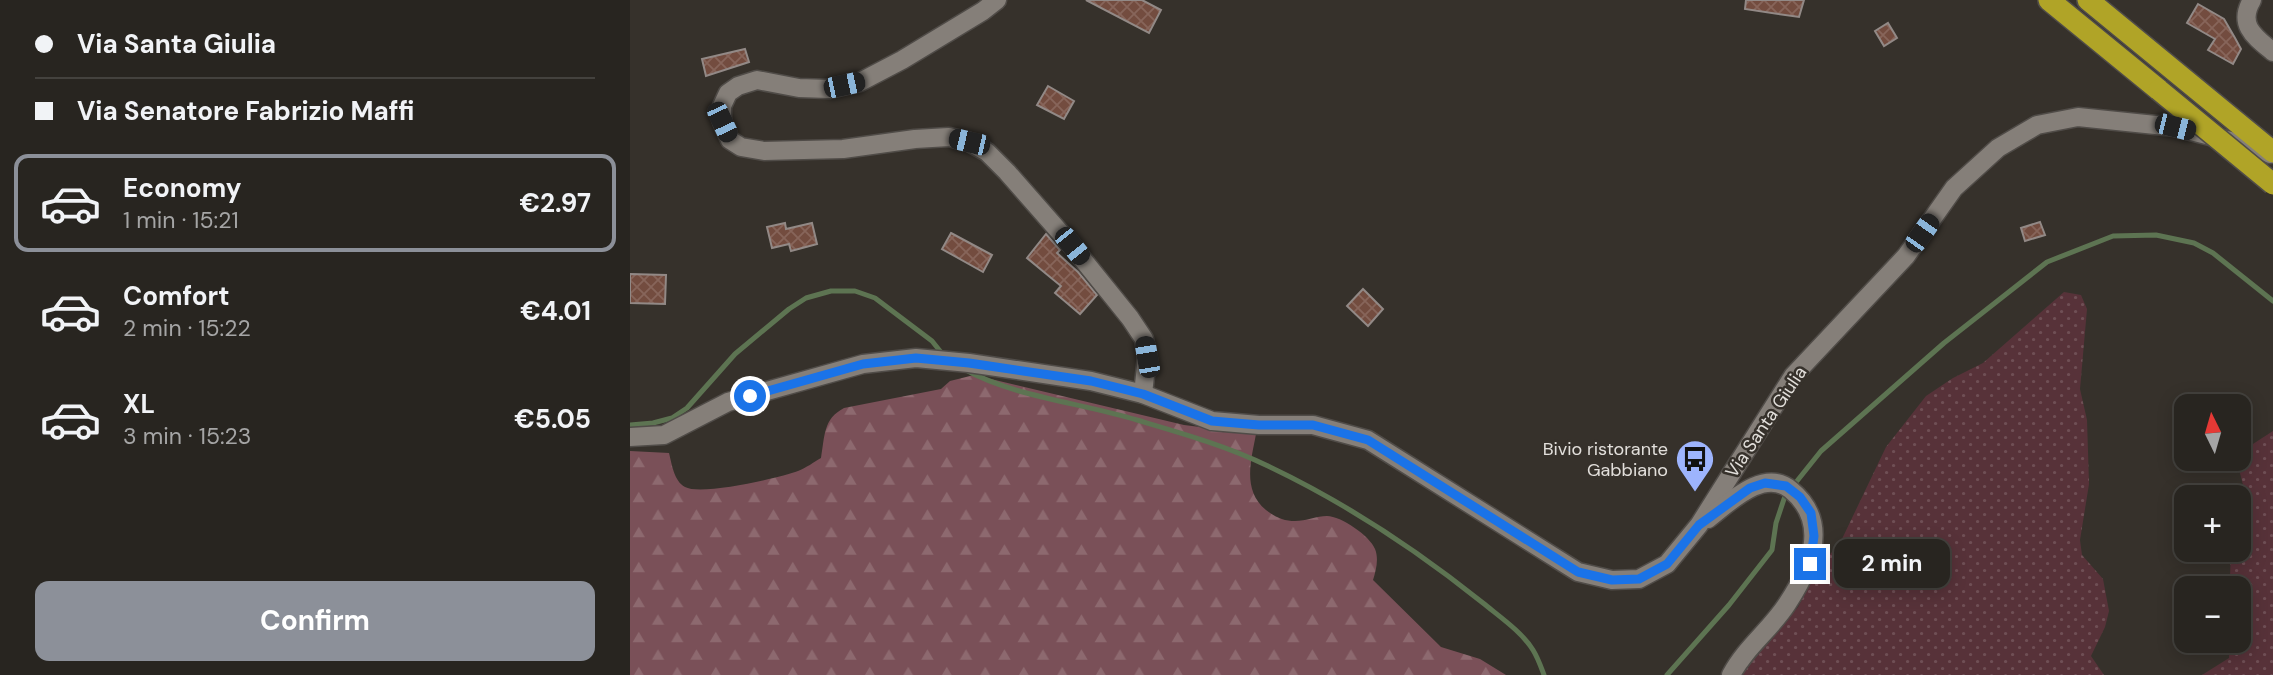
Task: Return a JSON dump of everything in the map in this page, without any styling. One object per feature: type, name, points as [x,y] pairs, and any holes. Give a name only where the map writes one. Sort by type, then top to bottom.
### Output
[{"type":"highway","points":[[2049,0],[2273,184]]},
{"type":"highway","points":[[2088,0],[2273,153]]},
{"type":"street","points":[[997,0],[902,60],[860,82],[829,89],[799,88],[757,80],[738,86],[728,93],[722,106],[722,122],[730,140],[741,147],[764,152],[843,149],[949,137],[969,142],[986,152],[1072,246],[1144,339],[1147,357],[1143,394]]},
{"type":"street","points":[[2252,0],[2246,16],[2250,32],[2273,52]]},
{"type":"street","name":"Via Santa Giulia","points":[[630,437],[664,435],[728,402],[863,364],[916,358],[969,363],[1091,381],[1143,394],[1212,421],[1259,425],[1313,425],[1368,440],[1578,572],[1598,579],[1639,579],[1667,564],[1699,525],[1793,376],[1906,256],[1954,188],[1998,148],[2037,125],[2078,117],[2175,127],[2273,153]]},
{"type":"street","points":[[1699,525],[1750,488],[1765,483],[1786,486],[1800,497],[1811,513],[1814,536],[1810,564],[1787,605],[1737,663],[1731,675]]},
{"type":"shaded area","points":[[2064,292],[2081,295],[2087,309],[2080,389],[2087,420],[2089,484],[2080,540],[2082,555],[2103,579],[2109,611],[2105,627],[2091,656],[2104,675],[1743,675],[1748,662],[1798,607],[1818,569],[1841,541],[1886,447],[1926,396],[1983,363]]},
{"type":"shaded area","points":[[2273,431],[2273,675],[2202,675],[2229,658],[2229,653],[2251,653],[2251,576],[2230,576],[2231,562],[2251,562],[2251,485],[2243,485],[2240,471],[2251,471],[2251,445]]},
{"type":"green space","points":[[974,375],[1184,425],[1256,434],[1251,484],[1258,502],[1266,510],[1291,521],[1333,517],[1354,528],[1367,538],[1375,549],[1377,561],[1373,580],[1441,647],[1480,659],[1506,675],[630,675],[630,451],[669,453],[678,481],[685,487],[723,488],[758,482],[798,471],[821,458],[824,435],[829,423],[837,412],[844,408],[941,389],[950,381]]},
{"type":"building","points":[[1086,0],[1142,0],[1161,10],[1149,33]]},
{"type":"building","points":[[1746,0],[1804,0],[1799,17],[1745,9]]},
{"type":"building","points":[[2198,4],[2224,19],[2241,49],[2233,64],[2208,50],[2215,39],[2187,23]]},
{"type":"building","points":[[1888,23],[1897,38],[1884,46],[1875,31]]},
{"type":"building","points":[[745,49],[749,62],[706,76],[702,59]]},
{"type":"building","points":[[1048,86],[1074,101],[1064,119],[1037,105]]},
{"type":"building","points":[[2040,222],[2045,235],[2025,241],[2021,228]]},
{"type":"building","points":[[785,223],[786,229],[812,223],[817,244],[791,251],[789,244],[772,248],[767,227]]},
{"type":"building","points":[[951,233],[992,255],[983,272],[942,249]]},
{"type":"building","points":[[1046,234],[1060,250],[1057,253],[1078,272],[1097,295],[1080,314],[1055,293],[1061,286],[1027,258]]},
{"type":"building","points":[[630,274],[666,275],[665,304],[630,303]]},
{"type":"building","points":[[1363,289],[1383,309],[1368,326],[1347,306]]},
{"type":"waterway","points":[[1667,675],[1729,605],[1772,550],[1776,523],[1785,496],[1821,451],[1944,343],[2047,262],[2113,236],[2156,235],[2194,243],[2213,253],[2273,301]]},
{"type":"waterway","points":[[630,425],[672,418],[687,408],[735,354],[789,309],[806,298],[831,291],[855,291],[875,298],[932,341],[944,356]]},
{"type":"waterway","points":[[964,369],[984,379],[1026,393],[1116,414],[1204,440],[1252,459],[1325,495],[1380,528],[1433,565],[1510,625],[1528,643],[1544,675]]},
{"type":"place","name":"Bivio ristorante Gabbiano","points":[[1695,493]]},
{"type":"route","points":[[750,396],[863,364],[916,358],[1091,381],[1143,394],[1212,421],[1259,425],[1313,425],[1339,430],[1368,440],[1578,572],[1598,579],[1639,579],[1667,564],[1699,525],[1750,488],[1765,483],[1786,486],[1800,497],[1811,513],[1814,536],[1810,564]]}]
